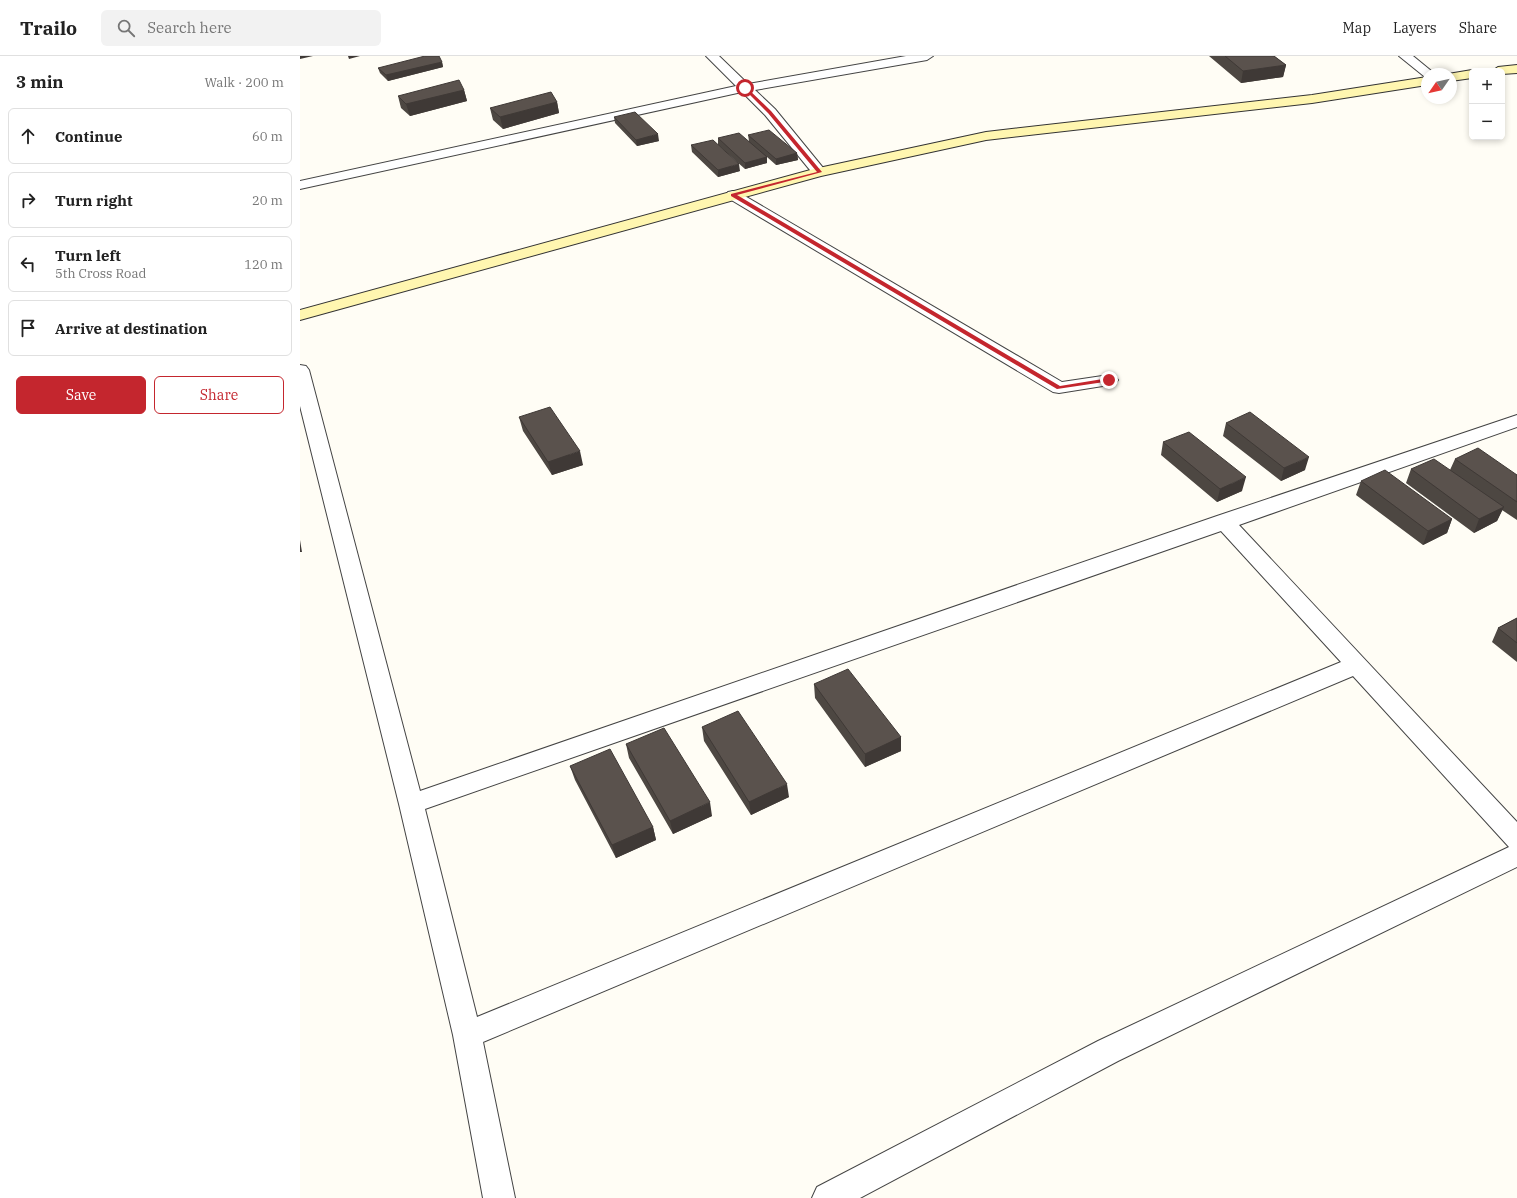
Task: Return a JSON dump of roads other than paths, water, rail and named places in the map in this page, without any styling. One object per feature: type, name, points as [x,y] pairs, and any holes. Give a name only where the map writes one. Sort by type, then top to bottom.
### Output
[{"type":"main road","points":[[1505,70],[1516,69]]},
{"type":"main road","points":[[1457,76],[1469,74]]},
{"type":"main road","points":[[300,315],[820,172],[986,136],[1312,98],[1421,82]]},
{"type":"street","points":[[712,56],[770,112],[820,172]]},
{"type":"street","points":[[300,185],[745,88],[927,56]]},
{"type":"street","points":[[1405,56],[1422,68]]},
{"type":"street","points":[[733,195],[1059,388],[1109,380]]},
{"type":"street","points":[[300,370],[411,804],[468,1035],[500,1198]]},
{"type":"street","points":[[411,804],[1224,521],[1517,421]]},
{"type":"street","points":[[1224,521],[1517,840]]},
{"type":"street","points":[[468,1035],[1356,665]]},
{"type":"street","points":[[828,1198],[1108,1051],[1517,855]]}]
